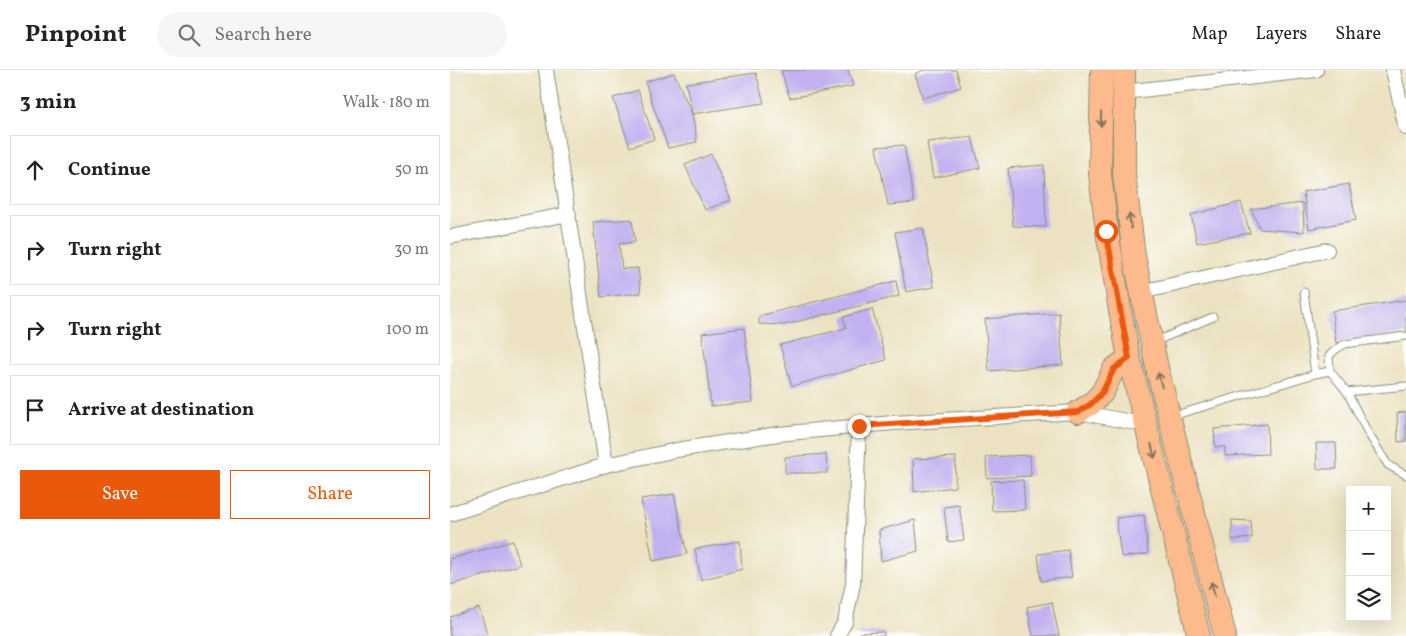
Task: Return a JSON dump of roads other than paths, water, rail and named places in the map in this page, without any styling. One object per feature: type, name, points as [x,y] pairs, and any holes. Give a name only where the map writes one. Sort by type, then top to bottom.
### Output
[{"type":"main road","points":[[1102,70],[1100,174],[1106,231],[1129,358],[1199,636]]},
{"type":"main road","points":[[1124,81],[1124,174],[1134,256],[1151,343],[1225,636]]},
{"type":"main road","points":[[1078,412],[1091,404],[1102,393],[1114,369],[1129,358]]},
{"type":"street","points":[[546,70],[606,465]]},
{"type":"street","points":[[1124,81],[1316,70]]},
{"type":"street","points":[[1393,70],[1406,128]]},
{"type":"street","points":[[450,237],[569,214]]},
{"type":"street","points":[[1142,292],[1327,250]]},
{"type":"street","points":[[450,514],[606,465],[677,450],[778,434],[859,426],[1078,412],[1147,425]]},
{"type":"street","points":[[837,636],[845,622],[853,584],[859,426]]},
{"type":"lane","points":[[1304,292],[1315,374]]},
{"type":"lane","points":[[1151,343],[1213,316]]},
{"type":"lane","points":[[1405,474],[1388,465],[1368,433],[1347,392],[1330,371],[1329,356],[1345,344],[1406,336]]},
{"type":"lane","points":[[1169,417],[1330,371]]},
{"type":"lane","points":[[1347,392],[1406,386]]}]
